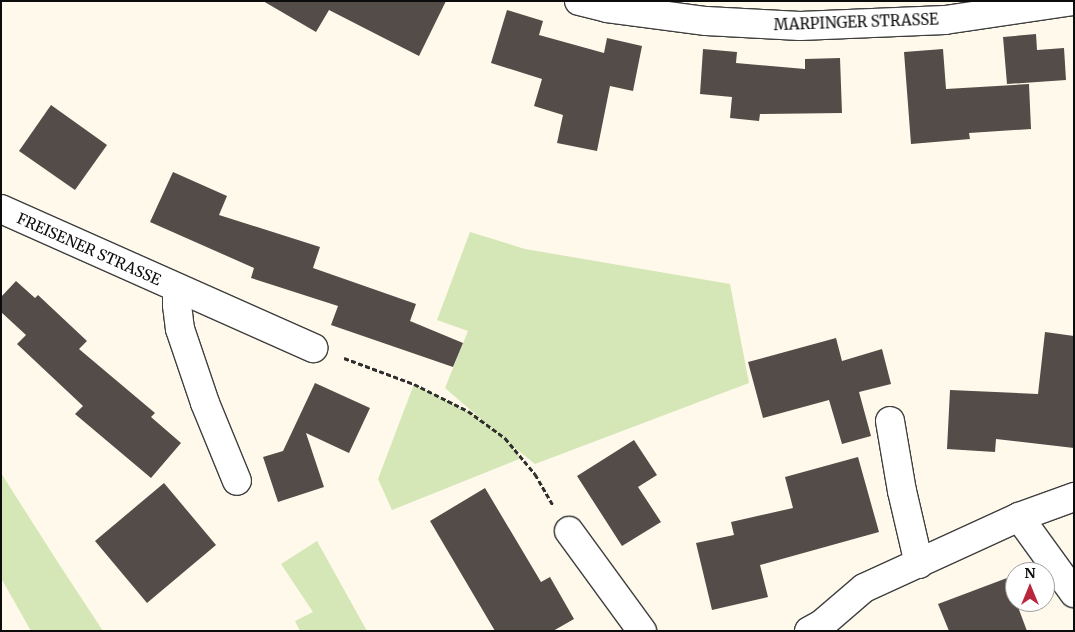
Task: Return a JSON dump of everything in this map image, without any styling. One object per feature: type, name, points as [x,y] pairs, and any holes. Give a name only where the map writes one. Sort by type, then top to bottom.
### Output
[{"type":"street","name":"MARPINGER STRASSE","points":[[579,1],[607,8],[706,21],[800,26],[944,20],[1074,1]]},
{"type":"street","name":"FREISENER STRASSE","points":[[1,209],[313,348]]},
{"type":"street","name":"FREISENER STRASSE","points":[[178,288],[177,306],[180,329],[204,402],[237,481]]},
{"type":"street","points":[[890,421],[902,491],[919,564]]},
{"type":"street","points":[[809,631],[822,624],[864,588],[1019,517],[1074,497]]},
{"type":"street","points":[[1019,517],[1074,593]]},
{"type":"street","points":[[569,531],[642,631]]},
{"type":"path","points":[[313,348],[414,384],[468,411],[505,438],[522,458],[535,474],[569,531]]},
{"type":"green space","points":[[470,232],[525,249],[730,284],[749,383],[535,464],[509,443],[522,458],[392,510],[378,479],[414,384],[468,411],[489,426],[445,388],[468,331],[437,320]]},
{"type":"green space","points":[[1,473],[103,631],[31,631],[1,578]]},
{"type":"green space","points":[[317,541],[367,631],[300,631],[295,621],[313,612],[281,564]]},
{"type":"building","points":[[263,1],[446,1],[419,56],[329,10],[316,32]]},
{"type":"building","points":[[507,10],[543,21],[539,35],[604,53],[607,38],[642,46],[633,91],[610,86],[597,151],[557,143],[563,115],[534,106],[542,79],[491,63]]},
{"type":"building","points":[[1036,34],[1037,50],[1064,48],[1066,80],[1007,84],[1003,37]]},
{"type":"building","points":[[703,49],[737,52],[736,63],[805,69],[805,59],[840,58],[842,113],[760,114],[759,121],[730,118],[732,97],[700,94]]},
{"type":"building","points":[[943,49],[946,89],[1029,84],[1031,129],[969,133],[970,139],[911,144],[904,52]]},
{"type":"building","points":[[51,105],[107,145],[75,190],[19,151]]},
{"type":"building","points":[[173,172],[227,196],[219,215],[320,247],[313,268],[416,304],[410,321],[463,343],[453,367],[331,325],[338,306],[251,278],[254,268],[150,222]]},
{"type":"building","points":[[16,281],[35,298],[38,295],[87,341],[79,349],[155,413],[151,417],[181,443],[151,478],[75,414],[83,406],[17,344],[26,335],[1,312],[1,297]]},
{"type":"building","points":[[1045,332],[1074,336],[1074,448],[996,439],[995,452],[947,449],[950,390],[1038,394]]},
{"type":"building","points":[[836,338],[842,361],[882,349],[891,384],[859,392],[871,436],[842,444],[829,400],[763,418],[748,362]]},
{"type":"building","points":[[315,383],[370,408],[349,453],[306,433],[324,487],[278,502],[263,457],[283,451]]},
{"type":"building","points":[[634,440],[657,475],[638,487],[661,522],[622,546],[577,476]]},
{"type":"building","points":[[858,457],[879,532],[760,565],[768,597],[712,610],[696,543],[734,535],[731,522],[793,508],[785,477]]},
{"type":"building","points":[[164,483],[216,545],[147,603],[95,541]]},
{"type":"building","points":[[485,488],[541,582],[550,577],[574,619],[553,631],[495,631],[430,521]]},
{"type":"building","points":[[1005,579],[1005,612],[1020,612],[1027,631],[949,631],[938,604]]}]
